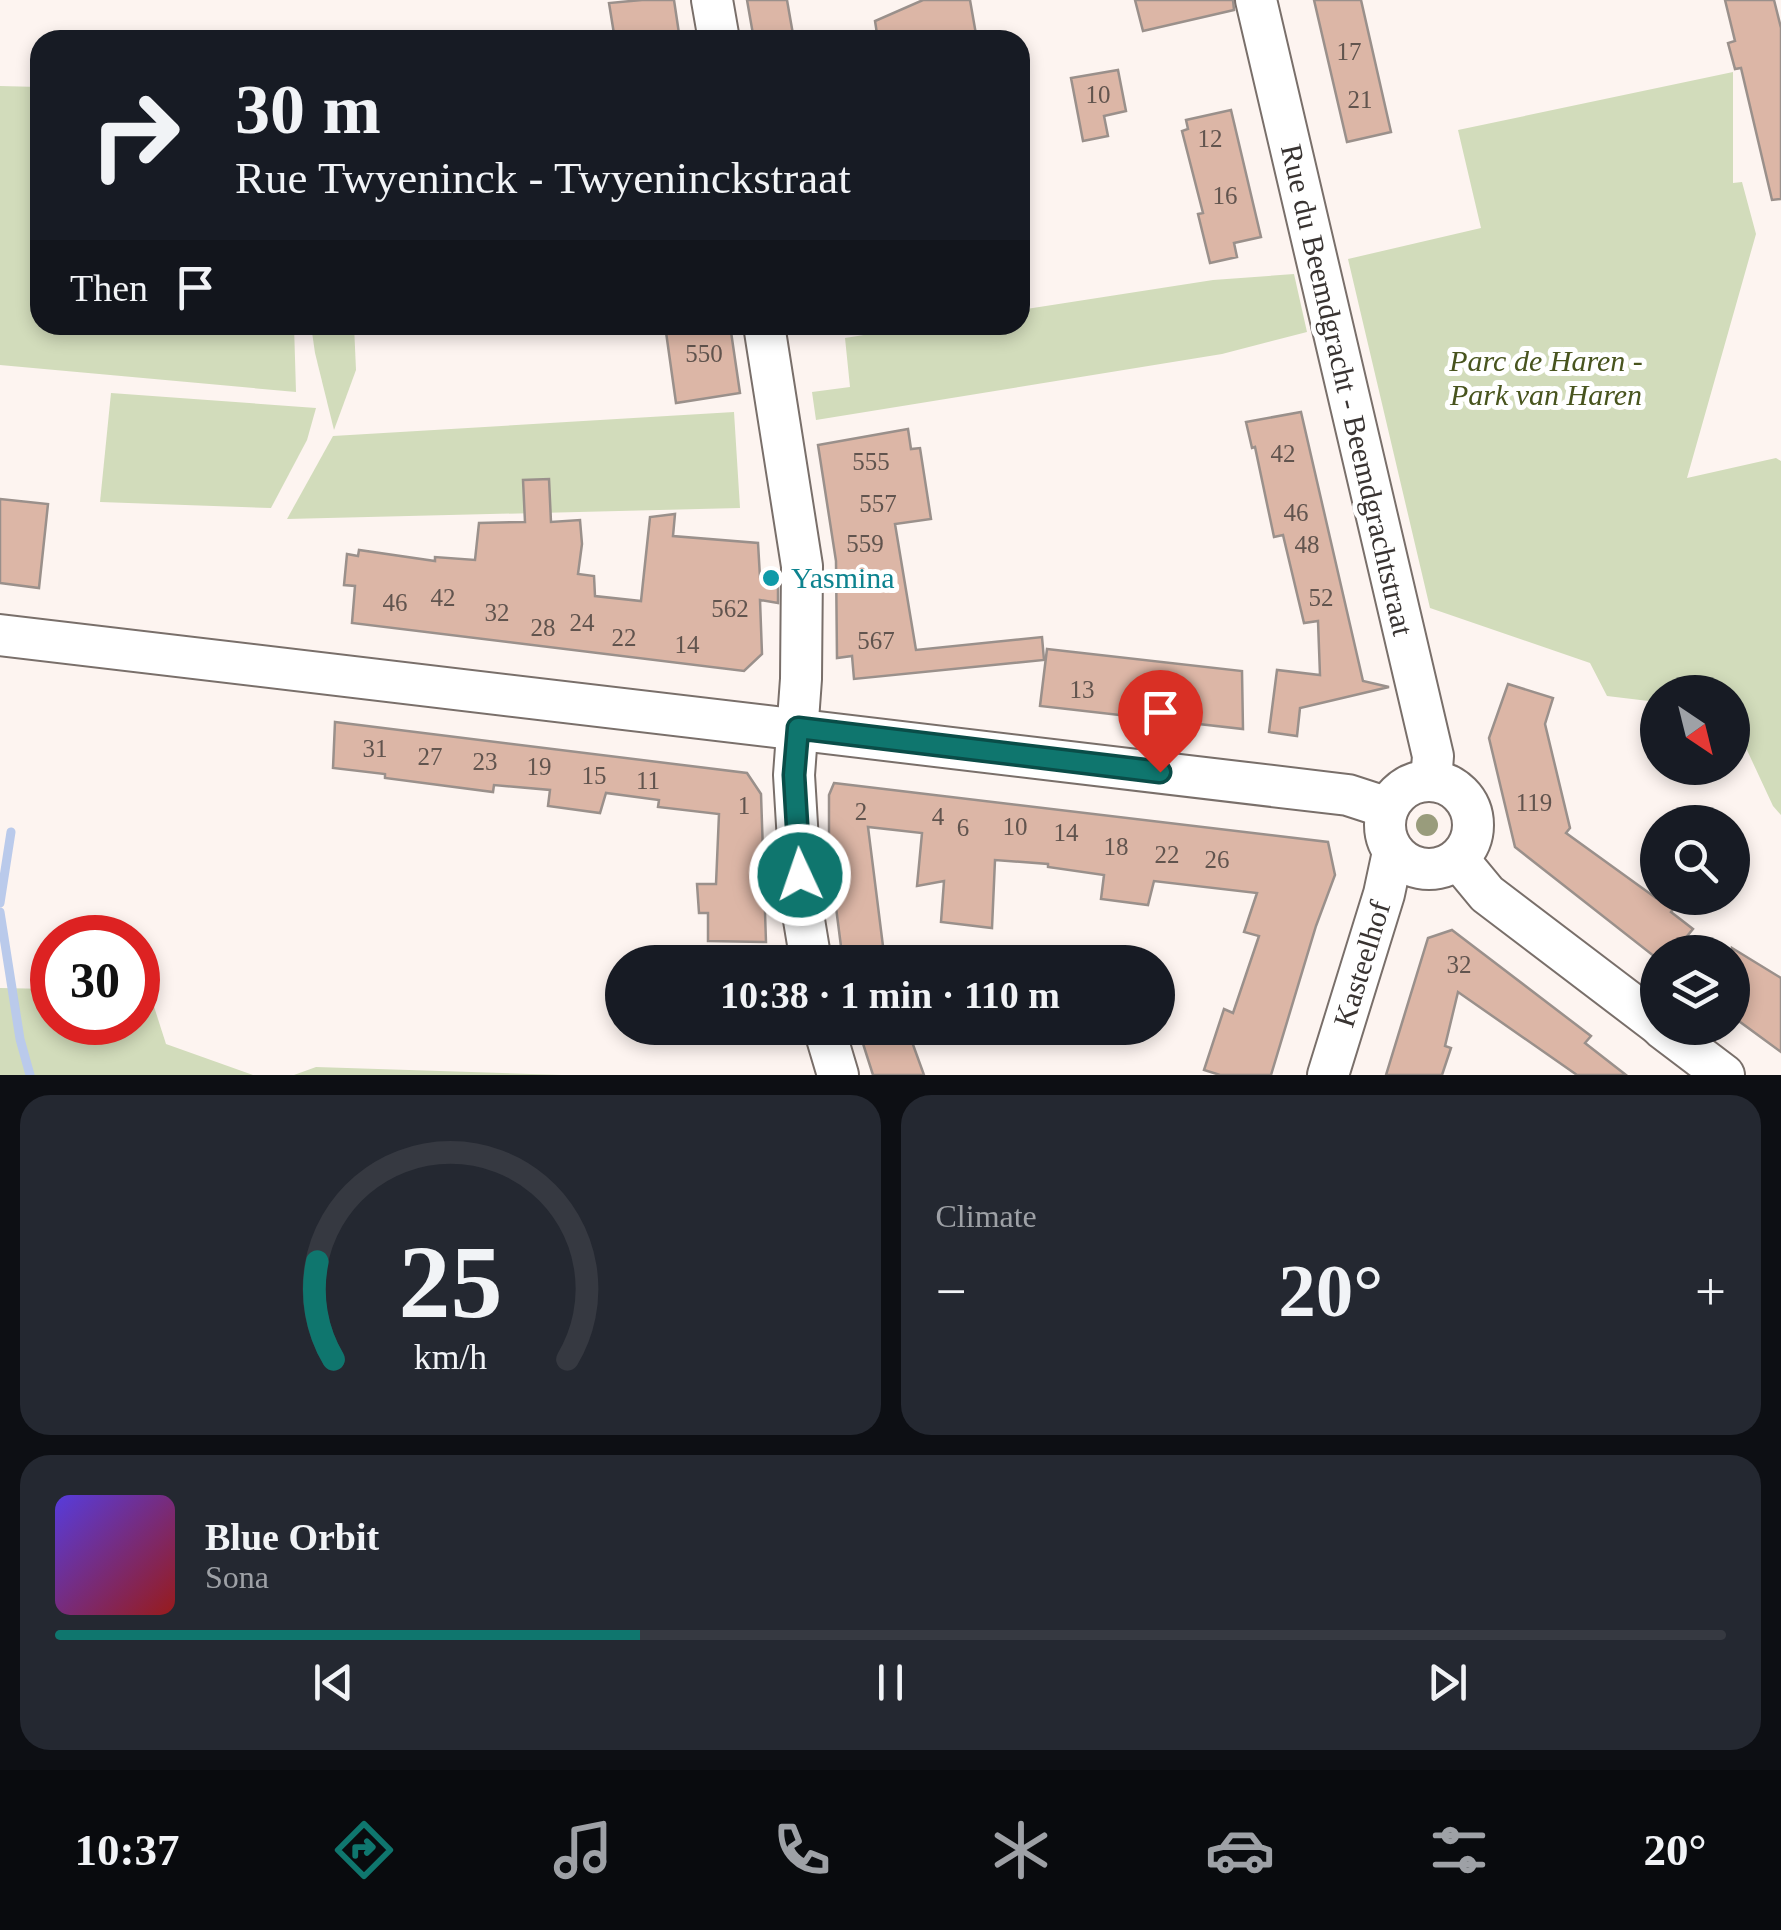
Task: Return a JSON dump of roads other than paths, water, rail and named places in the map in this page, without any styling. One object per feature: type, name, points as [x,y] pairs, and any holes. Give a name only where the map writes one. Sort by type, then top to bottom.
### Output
[{"type":"street","points":[[712,0],[716,30]]},
{"type":"street","name":"Rue du Beemdgracht - Beemdgrachtstraat","points":[[1256,0],[1433,756],[1431,781]]},
{"type":"street","points":[[770,335],[790,370],[802,566],[794,775],[809,945]]},
{"type":"street","points":[[0,636],[1348,795],[1388,808]]},
{"type":"street","points":[[1431,781],[1446,784],[1468,804],[1473,833],[1468,848],[1458,859],[1431,870],[1416,869],[1393,852],[1385,835],[1388,808],[1400,791],[1431,781]]},
{"type":"street","name":"Kasteelhof","points":[[1328,1075],[1384,894],[1393,852]]},
{"type":"street","points":[[1458,859],[1487,894],[1640,1011]]},
{"type":"street","points":[[829,1045],[838,1075]]},
{"type":"street","points":[[1685,1045],[1724,1075]]},
{"type":"waterway","points":[[0,903],[11,832]]},
{"type":"waterway","points":[[0,912],[20,1039],[30,1075]]},
{"type":"place","name":"Yasmina","points":[[771,578]]},
{"type":"park label","name":"Parc de Haren - Park van Haren","points":[[1546,378]]}]
